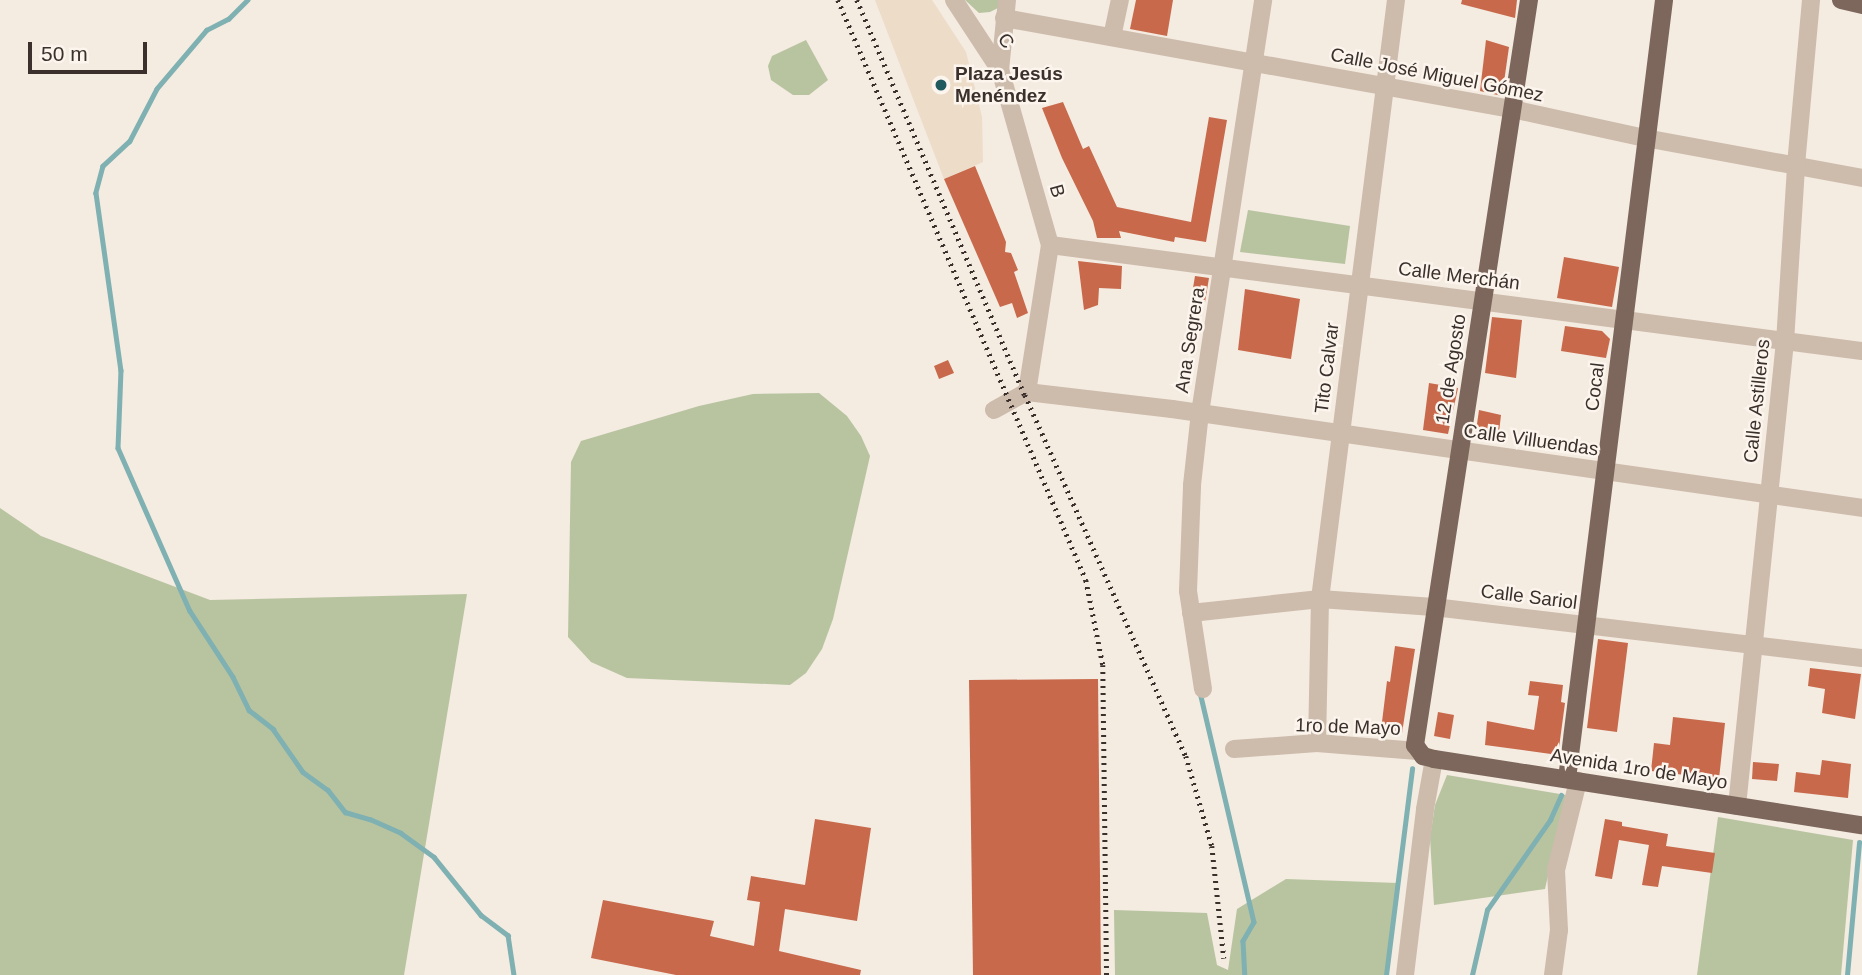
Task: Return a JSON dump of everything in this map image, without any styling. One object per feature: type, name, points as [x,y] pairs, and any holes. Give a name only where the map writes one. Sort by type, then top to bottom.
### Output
[{"type":"main road","name":"12 de Agosto","points":[[1422,752],[1434,607],[1529,0]]},
{"type":"main road","name":"Cocal","points":[[1573,780],[1605,472],[1664,0]]},
{"type":"main road","points":[[1841,0],[1862,5]]},
{"type":"main road","name":"Avenida 1ro de Mayo","points":[[1422,752],[1573,780],[1862,825]]},
{"type":"street","name":"C","points":[[954,0],[1000,70]]},
{"type":"street","name":"B","points":[[1007,0],[1000,70],[1050,245],[1026,393]]},
{"type":"street","points":[[1112,37],[1120,0]]},
{"type":"street","name":"Ana Segrera","points":[[1203,689],[1188,591],[1192,485],[1200,413],[1264,0]]},
{"type":"street","name":"Tito Calvar","points":[[1317,743],[1320,599],[1396,0]]},
{"type":"street","name":"Calle Astilleros","points":[[1737,806],[1785,342],[1796,166],[1811,0]]},
{"type":"street","name":"Calle José Miguel Gómez","points":[[1004,18],[1512,109],[1645,138],[1862,178]]},
{"type":"street","name":"Calle Merchán","points":[[1050,245],[1483,299],[1862,351]]},
{"type":"street","points":[[994,410],[1026,393]]},
{"type":"street","name":"Calle Villuendas","points":[[1026,393],[1200,413],[1862,508]]},
{"type":"street","name":"Calle Sariol","points":[[1191,614],[1320,599],[1434,607],[1862,658]]},
{"type":"street","name":"1ro de Mayo","points":[[1234,749],[1317,743],[1422,752]]},
{"type":"street","name":"12 de Agosto","points":[[1405,975],[1422,752]]},
{"type":"street","name":"Cocal","points":[[1553,975],[1559,930],[1556,870],[1573,780]]},
{"type":"street","points":[[1862,817],[1862,825]]},
{"type":"green space","points":[[965,0],[1001,0],[998,8],[979,13]]},
{"type":"green space","points":[[806,40],[828,80],[809,95],[793,95],[771,80],[768,66],[772,56]]},
{"type":"green space","points":[[1248,210],[1350,226],[1345,264],[1240,252]]},
{"type":"green space","points":[[819,393],[847,416],[861,436],[870,456],[833,619],[822,649],[806,673],[790,685],[627,678],[591,662],[568,637],[571,462],[581,441],[699,406],[753,394]]},
{"type":"green space","points":[[0,508],[41,536],[210,600],[467,594],[404,975],[0,975]]},
{"type":"green space","points":[[1447,775],[1566,795],[1545,889],[1434,905],[1430,838],[1435,805]]},
{"type":"green space","points":[[1718,817],[1853,840],[1841,975],[1697,975]]},
{"type":"green space","points":[[1286,879],[1398,883],[1386,975],[1115,975],[1114,910],[1207,913],[1217,965],[1228,970],[1237,909]]},
{"type":"shaded area","name":"Plaza Jesús Menéndez","points":[[875,0],[932,0],[966,52],[982,117],[983,162],[944,179]]},
{"type":"building","points":[[1136,0],[1173,0],[1167,36],[1130,29]]},
{"type":"building","points":[[1462,0],[1517,0],[1515,18],[1461,4]]},
{"type":"building","points":[[1486,40],[1509,47],[1502,96],[1480,91]]},
{"type":"building","points":[[1063,102],[1083,149],[1089,146],[1117,207],[1191,222],[1209,117],[1227,120],[1206,242],[1175,237],[1174,242],[1119,231],[1121,238],[1097,238],[1093,221],[1062,158],[1042,108]]},
{"type":"building","points":[[975,166],[1006,242],[1005,252],[1011,253],[1018,270],[1014,272],[1028,313],[1017,318],[1012,303],[1000,307],[944,179]]},
{"type":"building","points":[[1564,257],[1619,267],[1612,307],[1557,298]]},
{"type":"building","points":[[1078,261],[1122,266],[1121,289],[1099,288],[1098,305],[1084,310]]},
{"type":"building","points":[[1195,276],[1209,278],[1205,302],[1191,300]]},
{"type":"building","points":[[1245,289],[1300,299],[1291,359],[1238,350]]},
{"type":"building","points":[[1492,317],[1522,320],[1516,378],[1485,373]]},
{"type":"building","points":[[1565,326],[1602,331],[1610,339],[1606,358],[1561,351]]},
{"type":"building","points":[[948,360],[954,373],[939,379],[934,366]]},
{"type":"building","points":[[1429,383],[1458,388],[1448,434],[1423,430]]},
{"type":"building","points":[[1479,410],[1501,415],[1498,441],[1475,438]]},
{"type":"building","points":[[1598,639],[1628,643],[1617,732],[1587,728]]},
{"type":"building","points":[[1395,646],[1415,649],[1402,733],[1381,730],[1387,681],[1390,682]]},
{"type":"building","points":[[1810,668],[1861,674],[1855,719],[1822,713],[1825,689],[1808,686]]},
{"type":"building","points":[[1098,679],[1101,975],[973,975],[969,680]]},
{"type":"building","points":[[1530,681],[1563,685],[1561,702],[1565,703],[1558,755],[1485,745],[1487,721],[1534,730],[1539,696],[1528,695]]},
{"type":"building","points":[[1438,712],[1454,715],[1450,739],[1434,736]]},
{"type":"building","points":[[1673,717],[1725,723],[1719,779],[1651,771],[1654,743],[1670,745]]},
{"type":"building","points":[[1822,760],[1851,764],[1848,798],[1794,792],[1796,772],[1820,775]]},
{"type":"building","points":[[1753,762],[1779,764],[1777,781],[1752,779]]},
{"type":"building","points":[[815,819],[871,828],[857,921],[785,909],[779,951],[861,970],[860,975],[676,975],[591,958],[603,900],[714,921],[710,936],[754,946],[760,902],[747,900],[751,876],[805,885]]},
{"type":"building","points":[[1605,819],[1622,822],[1622,826],[1668,834],[1666,846],[1715,853],[1712,873],[1662,866],[1658,887],[1642,885],[1649,845],[1619,840],[1612,879],[1595,876]]},
{"type":"waterway","points":[[248,0],[229,19],[207,30],[157,89],[130,141],[103,166],[96,193],[121,370],[118,448],[190,611],[233,677],[249,710],[273,729],[303,772],[328,790],[345,812],[370,819],[401,833],[434,857],[481,915],[508,935],[514,975]]},
{"type":"waterway","points":[[1200,692],[1254,922],[1243,941],[1245,975]]},
{"type":"waterway","points":[[1386,975],[1412,769]]},
{"type":"waterway","points":[[1472,975],[1487,910],[1550,820],[1561,795]]},
{"type":"waterway","points":[[1847,975],[1859,843]]},
{"type":"railway","points":[[838,0],[1086,580],[1103,665],[1107,975]]},
{"type":"railway","points":[[857,0],[1025,395],[1186,756],[1212,846],[1224,958]]},
{"type":"place","name":"Plaza Jesús Menéndez","points":[[941,85]]}]
